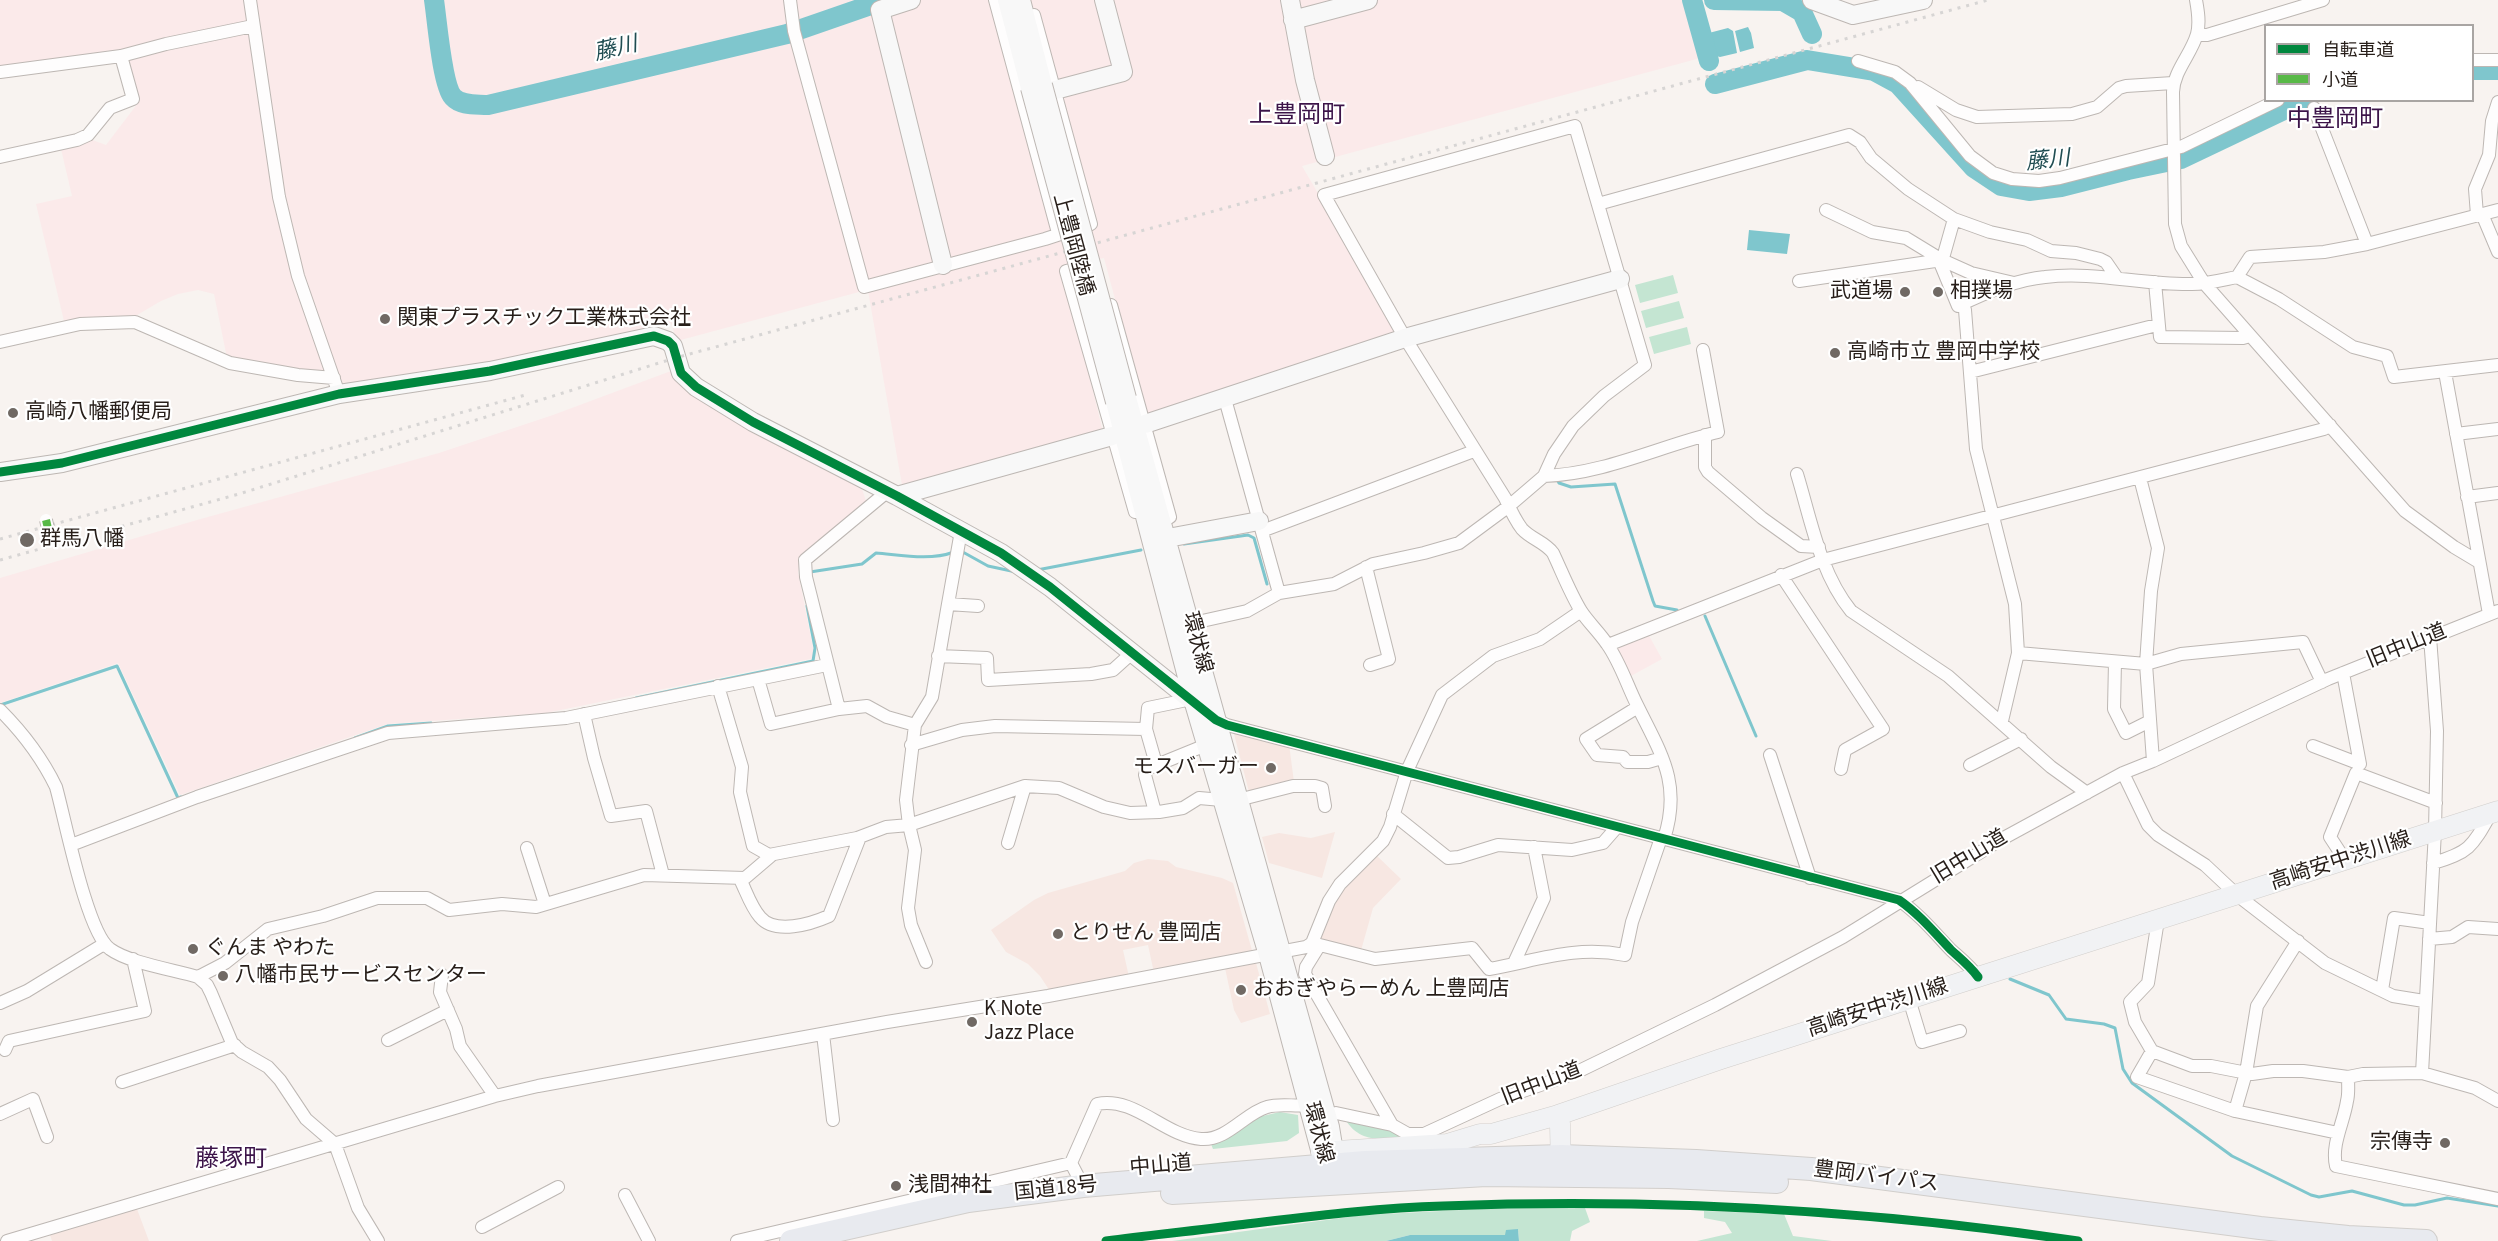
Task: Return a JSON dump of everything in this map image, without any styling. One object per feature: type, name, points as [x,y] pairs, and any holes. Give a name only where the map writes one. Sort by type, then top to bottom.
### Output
[{"type":"highway","name":"豊岡バイパス","points":[[1330,1163],[1486,1175],[1561,1166],[1696,1161],[1811,1169],[2260,1228],[2348,1237],[2426,1241]]},
{"type":"highway","name":"中山道","points":[[1076,1174],[1330,1163]]},
{"type":"highway","name":"国道18号","points":[[857,1241],[925,1225],[1024,1207],[1133,1196],[1330,1163]]},
{"type":"highway","name":"豊岡バイパス","points":[[1561,1166],[1669,1177],[1810,1183],[2249,1241]]},
{"type":"highway","name":"国道18号","points":[[791,1241],[1076,1174]]},
{"type":"main road","name":"高崎安中渋川線","points":[[1330,1163],[1447,1144],[1558,1115],[1721,1059],[2494,812]]},
{"type":"main road","points":[[1558,1115],[1561,1166]]},
{"type":"street","points":[[250,0],[279,197],[298,276],[337,386]]},
{"type":"street","points":[[790,0],[794,31],[864,287],[1046,239],[1058,233],[1091,224],[1037,88],[1007,0]]},
{"type":"street","points":[[910,0],[880,10],[943,265]]},
{"type":"street","points":[[995,0],[1037,88]]},
{"type":"street","points":[[1021,0],[1037,88],[1058,233]]},
{"type":"street","points":[[1030,0],[1037,88]]},
{"type":"street","points":[[1037,88],[1123,72],[1104,0]]},
{"type":"street","points":[[1290,0],[1305,80],[1325,156]]},
{"type":"street","points":[[1293,20],[1368,0]]},
{"type":"street","points":[[1812,0],[1853,15],[1923,0]]},
{"type":"street","points":[[2196,0],[2197,35],[2173,83],[2173,170],[2178,237],[2185,255],[2204,283],[2405,511],[2479,562]]},
{"type":"street","points":[[2197,35],[2207,35],[2323,0]]},
{"type":"street","points":[[0,72],[121,56],[253,26]]},
{"type":"street","points":[[0,157],[77,140],[88,135],[110,108],[133,99],[121,56]]},
{"type":"street","points":[[2474,60],[2498,60]]},
{"type":"street","points":[[1857,61],[1895,72],[1956,110],[1977,117],[2072,114],[2097,107],[2118,88],[2173,83]]},
{"type":"street","points":[[1910,82],[1970,156],[1993,173],[2012,179],[2039,181],[2060,178],[2129,158],[2173,151],[2274,102]]},
{"type":"street","name":"上豊岡陸橋","points":[[1037,88],[1121,400]]},
{"type":"street","points":[[2498,102],[2492,121],[2489,155],[2475,189],[2480,215],[2498,252]]},
{"type":"street","points":[[2314,108],[2367,244]]},
{"type":"street","points":[[7,1241],[495,1096],[576,1078],[1048,996],[1275,954],[1316,944],[1375,959],[1472,948],[1489,969],[1557,953],[1611,952],[1625,955],[1632,922],[1671,816],[1672,800],[1668,775],[1662,758],[1608,645],[1581,610],[1553,553],[1549,547],[1523,530],[1509,506],[1405,338],[1324,195],[1575,126],[1645,365],[1604,396],[1573,426],[1554,454],[1544,476],[1509,506],[1459,543],[1366,567],[1334,584],[1279,593],[1247,611],[1182,625]]},
{"type":"street","points":[[1598,204],[1849,135],[1860,142],[1871,158],[1908,189],[1954,219],[1990,232],[2027,240],[2051,251],[2076,253],[2100,259],[2106,262],[2117,278]]},
{"type":"street","points":[[1826,210],[1872,232],[1906,238],[1942,260],[1971,273],[2014,283]]},
{"type":"street","points":[[2237,277],[2250,257],[2324,252],[2367,244],[2498,210]]},
{"type":"street","points":[[1954,219],[1941,265],[1958,306],[2014,283],[2044,277],[2086,275],[2155,282],[2204,283],[2237,277],[2279,299],[2353,347],[2387,356],[2394,377],[2498,365]]},
{"type":"street","points":[[1799,281],[1942,260]]},
{"type":"street","points":[[1158,533],[1170,517],[1099,264],[1066,271],[1139,526],[1158,533],[1260,526],[1474,451]]},
{"type":"street","points":[[1145,424],[1405,338],[1620,279]]},
{"type":"street","points":[[2155,282],[2157,325],[2160,338],[2243,338],[2250,336]]},
{"type":"street","points":[[1962,304],[1965,310],[1977,449],[2015,604],[2018,653],[2002,722]]},
{"type":"street","points":[[0,342],[80,324],[135,322],[230,363],[298,375],[337,386]]},
{"type":"street","points":[[1970,372],[2157,325]]},
{"type":"street","points":[[0,472],[63,463],[337,386],[490,371],[654,336],[668,341],[673,346],[681,373],[696,387],[753,422],[893,493],[1001,553],[1050,587],[1216,720],[1227,725],[1899,900],[1924,921],[1969,965],[1978,977]]},
{"type":"street","points":[[1544,476],[1620,462],[1718,432],[1703,350]]},
{"type":"street","points":[[2445,372],[2479,562],[2494,613]]},
{"type":"street","points":[[1225,399],[1279,593]]},
{"type":"street","name":"環状線","points":[[1121,400],[1182,625],[1216,720],[1230,800],[1275,954],[1327,1115],[1330,1163]]},
{"type":"street","points":[[1608,645],[1823,560],[2140,478],[2324,429],[2330,425]]},
{"type":"street","points":[[2456,434],[2498,429]]},
{"type":"street","points":[[1705,435],[1705,467],[1708,472],[1762,518],[1801,546],[1819,547]]},
{"type":"street","points":[[839,709],[806,577],[805,560],[893,493],[1112,436]]},
{"type":"street","points":[[1797,474],[1823,560],[1840,597],[1851,610],[1948,676],[2051,767],[2087,793]]},
{"type":"street","points":[[2140,478],[2158,548],[2151,591],[2146,664],[2153,761]]},
{"type":"street","points":[[2467,497],[2498,493]]},
{"type":"street","points":[[46,520],[51,541]]},
{"type":"street","points":[[926,962],[911,925],[908,908],[915,850],[906,800],[915,725],[932,697],[961,531]]},
{"type":"street","points":[[1366,567],[1389,660],[1370,665]]},
{"type":"street","points":[[1781,575],[1883,729],[1845,750],[1841,769]]},
{"type":"street","points":[[948,604],[978,606]]},
{"type":"street","points":[[1392,1125],[1305,974],[1329,901],[1340,884],[1383,841],[1407,771],[1445,691],[1493,656],[1540,639],[1581,610]]},
{"type":"street","name":"旧中山道","points":[[1327,1115],[1336,1113],[1392,1125],[1408,1134],[1424,1134],[1472,1114],[1500,1099],[1575,1073],[1715,1005],[1843,936],[2000,840],[2123,773],[2322,682],[2494,613]]},
{"type":"street","name":"環状線","points":[[1182,625],[1188,696],[1230,800]]},
{"type":"street","points":[[2422,1073],[2436,803],[2437,731],[2430,637]]},
{"type":"street","points":[[2018,653],[2146,664],[2181,654],[2303,642],[2322,682]]},
{"type":"street","points":[[938,656],[987,658],[988,680],[1091,674],[1113,670],[1133,652]]},
{"type":"street","points":[[2115,662],[2114,710],[2126,733],[2150,721]]},
{"type":"street","points":[[71,845],[197,797],[388,733],[512,723],[584,714],[827,665]]},
{"type":"street","points":[[2313,746],[2360,764],[2343,673]]},
{"type":"street","points":[[758,679],[771,724],[839,709],[867,706],[887,717],[915,725]]},
{"type":"street","points":[[718,686],[742,767],[740,792],[753,846],[772,855]]},
{"type":"street","points":[[1156,764],[1146,729],[1148,708],[1182,701],[1188,696]]},
{"type":"street","points":[[1638,707],[1586,739],[1597,755],[1623,757],[1628,762],[1648,762],[1662,758]]},
{"type":"street","points":[[0,710],[19,729],[47,770],[56,788],[90,917],[104,944],[110,950],[133,959],[198,977],[207,985],[235,1045],[268,1067],[280,1080],[306,1119],[334,1144],[358,1208],[378,1241]]},
{"type":"street","points":[[584,714],[611,816],[646,811],[663,875]]},
{"type":"street","points":[[911,746],[962,730],[995,726],[1146,729]]},
{"type":"street","points":[[1970,765],[2021,739]]},
{"type":"street","points":[[1155,812],[1145,775],[1147,769],[1206,745]]},
{"type":"street","points":[[1770,755],[1810,878]]},
{"type":"street","points":[[2123,773],[2148,825],[2158,835],[2205,865],[2237,895],[2325,963],[2393,996],[2424,1001]]},
{"type":"street","points":[[2345,860],[2330,837],[2356,773],[2436,803]]},
{"type":"street","points":[[198,977],[225,963],[268,929],[323,916],[377,898],[427,898],[449,910],[502,904],[536,907],[644,875],[740,879],[745,878],[772,855],[860,837],[886,827],[909,825],[1025,786],[1059,788],[1104,807],[1130,813],[1183,808],[1199,798],[1230,800],[1304,785],[1322,788],[1325,806]]},
{"type":"street","points":[[1008,843],[1025,786]]},
{"type":"street","points":[[2433,863],[2461,855],[2474,843],[2494,812]]},
{"type":"street","points":[[1393,814],[1448,858],[1459,857],[1498,845],[1572,850],[1603,843],[1617,827]]},
{"type":"street","points":[[740,879],[753,907],[764,922],[782,926],[816,922],[828,916],[860,837]]},
{"type":"street","points":[[1514,963],[1544,898],[1534,847]]},
{"type":"street","points":[[527,849],[545,904]]},
{"type":"street","points":[[2382,990],[2394,918],[2430,923]]},
{"type":"street","points":[[2158,920],[2148,983],[2130,1002],[2135,1022],[2152,1051],[2192,1066],[2211,1066],[2246,1073],[2303,1071],[2348,1077],[2363,1074],[2422,1073],[2475,1088],[2498,1101]]},
{"type":"street","points":[[2429,939],[2452,937],[2468,927],[2498,929]]},
{"type":"street","points":[[2235,1111],[2246,1073],[2257,1006],[2298,941]]},
{"type":"street","points":[[0,1003],[27,991],[104,944]]},
{"type":"street","name":"環状線","points":[[1275,954],[1309,1105],[1330,1163]]},
{"type":"street","points":[[5,1050],[9,1041],[145,1011],[133,959]]},
{"type":"street","points":[[442,975],[440,992],[460,1046],[495,1096]]},
{"type":"street","points":[[1909,999],[1922,1042],[1960,1031]]},
{"type":"street","points":[[388,1040],[448,1010]]},
{"type":"street","points":[[823,1034],[833,1120]]},
{"type":"street","points":[[122,1082],[235,1045]]},
{"type":"street","points":[[2152,1051],[2137,1077],[2235,1111],[2338,1133]]},
{"type":"street","points":[[2348,1077],[2348,1101],[2338,1133],[2335,1159],[2337,1166],[2498,1199]]},
{"type":"street","points":[[0,1114],[33,1100],[47,1137]]},
{"type":"street","points":[[737,1241],[1076,1174],[1097,1104],[1108,1102],[1125,1106],[1201,1139],[1215,1137],[1269,1106],[1309,1105]]},
{"type":"street","points":[[1472,1114],[1480,1134]]},
{"type":"street","points":[[482,1227],[558,1187]]},
{"type":"street","points":[[625,1195],[649,1241]]},
{"type":"shaded area","points":[[0,0],[785,0],[788,27],[859,292],[677,341],[671,323],[539,355],[341,386],[227,358],[214,294],[198,290],[178,294],[161,301],[132,318],[64,321],[36,204],[72,196],[61,149],[87,138],[106,145],[138,103],[126,59],[0,69]]},
{"type":"shaded area","points":[[796,0],[1688,0],[1704,57],[1302,166],[1401,335],[1147,418],[1104,258],[1063,267],[1103,432],[902,485],[867,285],[799,24]]},
{"type":"shaded area","points":[[671,371],[674,376],[860,483],[867,504],[804,555],[798,572],[815,658],[546,713],[388,724],[180,795],[118,663],[0,703],[0,578],[197,520],[439,453],[553,415]]},
{"type":"shaded area","points":[[1648,634],[1662,659],[1629,677],[1617,649],[1618,646]]},
{"type":"shaded area","points":[[1233,730],[1289,744],[1294,782],[1249,792]]},
{"type":"shaded area","points":[[1335,832],[1322,878],[1269,863],[1262,837],[1279,833],[1311,838]]},
{"type":"shaded area","points":[[1375,854],[1401,879],[1373,908],[1360,954],[1317,940],[1342,886]]},
{"type":"shaded area","points":[[1148,859],[1168,861],[1176,867],[1222,878],[1233,883],[1253,954],[1154,973],[1148,945],[1123,950],[1129,977],[1050,991],[1028,964],[1006,952],[991,930],[1048,893],[1125,871],[1134,863]]},
{"type":"shaded area","points":[[1256,963],[1270,1014],[1241,1023],[1234,1010],[1225,968]]},
{"type":"shaded area","points":[[137,1209],[149,1241],[52,1241],[50,1235]]},
{"type":"green space","points":[[1673,275],[1678,293],[1640,303],[1635,285]]},
{"type":"green space","points":[[1679,301],[1684,318],[1646,328],[1641,311]]},
{"type":"green space","points":[[1687,327],[1691,344],[1654,354],[1649,337]]},
{"type":"green space","points":[[1280,1112],[1298,1115],[1299,1133],[1287,1141],[1213,1149],[1211,1144],[1258,1117]]},
{"type":"green space","points":[[1345,1119],[1387,1127],[1407,1137],[1380,1139],[1365,1136],[1358,1133]]},
{"type":"green space","points":[[1540,1206],[1585,1208],[1590,1222],[1572,1231],[1570,1241],[1519,1241],[1518,1229],[1505,1235],[1410,1235],[1386,1241],[1172,1241],[1363,1215]]},
{"type":"green space","points":[[1704,1211],[1784,1214],[1793,1236],[1832,1241],[1697,1241],[1732,1233],[1725,1222],[1704,1218]]},
{"type":"water","points":[[1748,27],[1754,48],[1740,52],[1735,31]]},
{"type":"water","points":[[1728,28],[1733,31],[1737,53],[1720,57],[1709,54],[1705,34]]},
{"type":"water","points":[[1749,230],[1790,234],[1787,254],[1747,250]]},
{"type":"water","points":[[1518,1229],[1519,1241],[1386,1241],[1410,1235],[1505,1235],[1506,1230]]},
{"type":"waterway","name":"藤川","points":[[434,0],[443,66],[449,90],[460,102],[488,105],[787,34],[885,0]]},
{"type":"waterway","name":"藤川","points":[[1692,0],[1709,61]]},
{"type":"waterway","name":"藤川","points":[[1714,0],[1783,1],[1802,12],[1812,34]]},
{"type":"waterway","name":"藤川","points":[[1715,84],[1807,60],[1874,71],[1898,84],[1974,168],[2001,186],[2029,191],[2061,187],[2181,159],[2301,102]]},
{"type":"waterway","name":"藤川","points":[[2474,70],[2498,70]]},
{"type":"waterway","points":[[1557,479],[1559,483],[1571,487],[1615,484],[1655,606],[1677,610]]},
{"type":"waterway","points":[[1184,544],[1248,535],[1254,538],[1267,584]]},
{"type":"waterway","points":[[1037,570],[1141,550]]},
{"type":"waterway","points":[[961,551],[988,566],[1016,572]]},
{"type":"waterway","points":[[810,572],[862,564],[876,553],[925,557],[954,552]]},
{"type":"waterway","points":[[636,698],[813,661],[815,648],[807,606]]},
{"type":"waterway","points":[[1705,616],[1756,736]]},
{"type":"waterway","points":[[0,705],[117,666],[178,798],[181,797]]},
{"type":"waterway","points":[[355,738],[388,726],[431,723]]},
{"type":"waterway","points":[[2010,979],[2049,995],[2066,1019],[2104,1024],[2115,1028],[2123,1069],[2132,1083],[2232,1156],[2311,1195],[2319,1197],[2352,1191],[2404,1205],[2447,1198],[2498,1206]]},
{"type":"railway","points":[[0,560],[239,494],[675,358],[1988,0]]},
{"type":"railway","points":[[0,539],[529,394]]},
{"type":"marked path","points":[[46,520],[51,541]]},
{"type":"cycle path","points":[[0,472],[62,463],[339,394],[490,371],[654,336],[668,341],[673,346],[681,373],[696,387],[753,422],[897,496],[1001,553],[1050,587],[1216,720],[1227,725],[1899,900],[1920,917],[1978,977]]},
{"type":"cycle path","points":[[1106,1241],[1391,1209],[1523,1204],[1682,1205],[1841,1214],[1920,1221],[2078,1241]]},
{"type":"place","name":"武道場","points":[[1905,292]]},
{"type":"place","name":"相撲場","points":[[1938,292]]},
{"type":"place","name":"関東プラスチック工業株式会社","points":[[385,319]]},
{"type":"place","name":"高崎市立 豊岡中学校","points":[[1835,353]]},
{"type":"place","name":"高崎八幡郵便局","points":[[13,413]]},
{"type":"place","name":"群馬八幡","points":[[27,540]]},
{"type":"place","name":"モスバーガー","points":[[1271,768]]},
{"type":"place","name":"とりせん 豊岡店","points":[[1058,934]]},
{"type":"place","name":"ぐんま やわた","points":[[193,949]]},
{"type":"place","name":"八幡市民サービスセンター","points":[[223,976]]},
{"type":"place","name":"おおぎやらーめん 上豊岡店","points":[[1241,990]]},
{"type":"place","name":"K Note Jazz Place","points":[[972,1022]]},
{"type":"place","name":"宗傳寺","points":[[2445,1143]]},
{"type":"place","name":"浅間神社","points":[[896,1186]]},
{"type":"district","name":"上豊岡町","points":[[1297,117]]},
{"type":"district","name":"中豊岡町","points":[[2335,121]]},
{"type":"district","name":"藤塚町","points":[[231,1161]]}]
